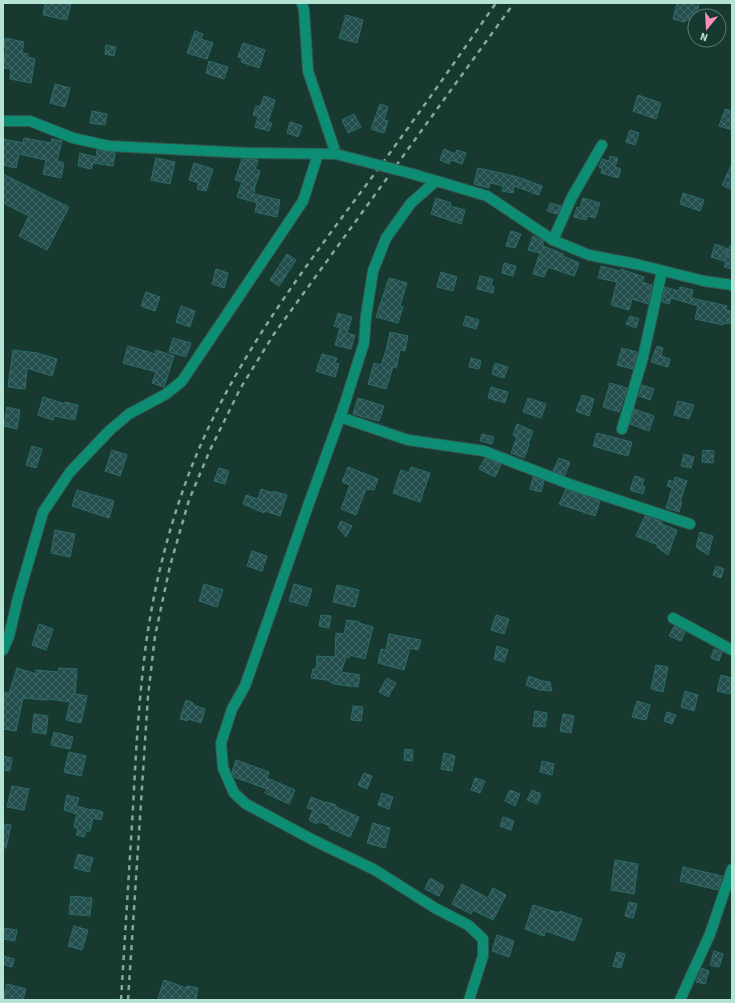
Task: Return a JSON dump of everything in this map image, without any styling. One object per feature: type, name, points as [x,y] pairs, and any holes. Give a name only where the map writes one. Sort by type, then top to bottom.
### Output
[{"type":"street","points":[[302,3],[304,10],[308,71],[336,154]]},
{"type":"street","points":[[3,121],[30,121],[73,138],[109,146],[248,153],[336,154],[413,174],[487,196],[553,240],[589,256],[636,264],[704,281],[732,285]]},
{"type":"street","points":[[553,240],[572,197],[602,145]]},
{"type":"street","points":[[3,650],[43,512],[70,472],[110,430],[129,414],[166,394],[182,381],[303,201],[318,154]]},
{"type":"street","points":[[436,181],[411,203],[386,238],[373,271],[366,316],[364,343],[340,417],[245,686],[232,709],[221,743],[222,768],[234,793],[246,804],[313,840],[375,870],[435,908],[468,925],[483,939],[483,956],[469,1000]]},
{"type":"street","points":[[622,429],[643,357],[662,271]]},
{"type":"street","points":[[340,417],[408,440],[484,451],[572,485],[690,524]]},
{"type":"street","points":[[674,618],[732,650]]},
{"type":"street","points":[[680,1000],[710,934],[732,869]]},
{"type":"building","points":[[45,3],[71,3],[67,20],[43,15]]},
{"type":"building","points":[[677,3],[699,3],[698,8],[687,8],[687,20],[684,22],[673,19]]},
{"type":"building","points":[[346,15],[363,20],[357,43],[339,38]]},
{"type":"building","points":[[195,31],[203,34],[201,39],[213,43],[207,59],[187,53]]},
{"type":"building","points":[[5,38],[24,42],[22,53],[28,54],[28,57],[35,59],[31,83],[10,79],[11,69],[3,68],[6,48],[4,47]]},
{"type":"building","points":[[243,43],[265,50],[259,68],[241,62],[242,58],[238,57]]},
{"type":"building","points":[[106,45],[116,47],[114,56],[105,54]]},
{"type":"building","points":[[209,61],[228,67],[224,79],[206,73]]},
{"type":"building","points":[[55,84],[70,88],[65,107],[50,103]]},
{"type":"building","points":[[638,95],[661,103],[656,119],[633,111]]},
{"type":"building","points":[[264,96],[275,100],[268,122],[272,123],[269,131],[255,127],[258,117],[253,115],[256,106],[260,107]]},
{"type":"building","points":[[380,104],[388,107],[384,120],[388,121],[384,133],[371,129]]},
{"type":"building","points":[[725,109],[732,111],[732,130],[719,126]]},
{"type":"building","points":[[92,111],[107,114],[105,125],[90,123]]},
{"type":"building","points":[[354,114],[361,127],[348,133],[342,120]]},
{"type":"building","points":[[290,122],[302,126],[298,137],[287,133]]},
{"type":"building","points":[[630,130],[639,133],[635,145],[626,142]]},
{"type":"building","points":[[24,138],[51,143],[52,139],[62,141],[57,161],[64,163],[61,178],[43,174],[46,160],[19,154],[16,168],[3,165],[3,139],[23,143]]},
{"type":"building","points":[[444,149],[455,154],[457,150],[466,153],[462,164],[451,160],[449,164],[440,160]]},
{"type":"building","points":[[97,150],[115,153],[113,166],[93,163],[91,169],[78,166],[80,153],[96,157]]},
{"type":"building","points":[[610,156],[618,158],[615,167],[621,169],[618,178],[601,173],[602,168],[599,167],[602,159],[609,161]]},
{"type":"building","points":[[156,158],[175,162],[170,184],[151,180]]},
{"type":"building","points":[[242,159],[258,160],[255,169],[260,171],[254,189],[254,194],[280,200],[277,217],[255,212],[257,203],[237,197],[242,182],[235,180]]},
{"type":"building","points":[[194,163],[213,169],[206,191],[197,189],[199,183],[189,180]]},
{"type":"building","points":[[732,164],[732,190],[722,185]]},
{"type":"building","points":[[478,168],[518,177],[542,186],[539,195],[514,186],[513,193],[502,191],[503,186],[490,183],[489,188],[474,184]]},
{"type":"building","points":[[3,174],[69,207],[47,250],[19,236],[29,216],[3,203]]},
{"type":"building","points":[[683,193],[704,200],[700,211],[680,204]]},
{"type":"building","points":[[436,198],[451,203],[450,206],[465,210],[461,224],[431,214]]},
{"type":"building","points":[[583,198],[600,203],[595,218],[587,216],[586,220],[574,217],[577,207],[580,208]]},
{"type":"building","points":[[550,203],[561,206],[557,214],[547,211]]},
{"type":"building","points":[[511,231],[521,234],[515,248],[506,246]]},
{"type":"building","points":[[533,236],[543,241],[543,246],[563,254],[563,256],[579,263],[574,276],[548,267],[544,277],[533,274],[540,253],[528,250]]},
{"type":"building","points":[[715,244],[728,249],[724,261],[711,257]]},
{"type":"building","points":[[730,245],[732,246],[732,269],[724,267]]},
{"type":"building","points":[[287,254],[296,260],[279,286],[270,280]]},
{"type":"building","points":[[504,263],[516,266],[513,276],[502,273]]},
{"type":"building","points":[[601,266],[620,271],[621,269],[644,277],[642,282],[652,285],[648,304],[632,299],[629,310],[611,305],[617,282],[598,278]]},
{"type":"building","points":[[216,269],[228,273],[224,288],[212,284]]},
{"type":"building","points":[[441,272],[457,277],[453,291],[437,287]]},
{"type":"building","points":[[480,276],[493,279],[491,286],[494,287],[493,293],[477,289]]},
{"type":"building","points":[[389,278],[407,283],[400,306],[403,307],[398,323],[376,317]]},
{"type":"building","points":[[665,287],[679,291],[680,287],[693,290],[691,298],[727,306],[726,310],[732,311],[732,324],[724,323],[723,325],[695,319],[698,306],[671,298],[669,304],[662,302]]},
{"type":"building","points":[[146,292],[160,297],[155,311],[141,306]]},
{"type":"building","points":[[181,306],[195,311],[190,327],[176,322]]},
{"type":"building","points":[[338,313],[352,317],[347,333],[355,335],[351,349],[335,345],[340,328],[334,326]]},
{"type":"building","points":[[466,316],[479,320],[476,329],[463,325]]},
{"type":"building","points":[[630,316],[639,319],[636,328],[626,324]]},
{"type":"building","points":[[390,332],[408,336],[405,351],[400,350],[396,368],[393,367],[386,389],[368,384],[374,363],[381,365]]},
{"type":"building","points":[[173,338],[191,343],[186,357],[169,352]]},
{"type":"building","points":[[128,346],[155,354],[156,350],[174,356],[164,387],[152,383],[156,372],[123,363]]},
{"type":"building","points":[[657,346],[663,348],[661,356],[670,359],[668,367],[651,362]]},
{"type":"building","points":[[622,348],[637,352],[633,369],[617,365]]},
{"type":"building","points":[[13,350],[37,353],[57,359],[52,376],[27,368],[25,389],[8,387]]},
{"type":"building","points":[[322,354],[337,358],[335,363],[339,364],[335,377],[316,371]]},
{"type":"building","points":[[471,358],[481,361],[479,369],[469,367]]},
{"type":"building","points":[[495,363],[508,367],[504,378],[492,374]]},
{"type":"building","points":[[610,383],[627,388],[619,412],[603,407]]},
{"type":"building","points":[[642,385],[654,389],[650,400],[639,396]]},
{"type":"building","points":[[491,387],[508,392],[505,403],[488,398]]},
{"type":"building","points":[[582,395],[594,399],[589,416],[576,411]]},
{"type":"building","points":[[43,397],[65,404],[65,402],[78,405],[75,420],[54,416],[53,420],[38,415]]},
{"type":"building","points":[[358,398],[384,406],[379,421],[353,414]]},
{"type":"building","points":[[528,398],[546,404],[541,418],[523,412]]},
{"type":"building","points":[[678,401],[694,405],[689,419],[674,415]]},
{"type":"building","points":[[7,407],[20,410],[17,429],[4,426]]},
{"type":"building","points":[[634,409],[654,416],[649,431],[630,424]]},
{"type":"building","points":[[517,424],[533,431],[524,458],[511,453],[517,437],[513,435]]},
{"type":"building","points":[[597,433],[632,442],[628,456],[593,446]]},
{"type":"building","points":[[482,434],[494,437],[492,444],[480,441]]},
{"type":"building","points":[[32,446],[42,449],[36,468],[26,465]]},
{"type":"building","points":[[112,450],[127,455],[120,476],[105,471]]},
{"type":"building","points":[[703,450],[714,451],[713,463],[702,462]]},
{"type":"building","points":[[684,454],[694,457],[691,468],[681,466]]},
{"type":"building","points":[[485,458],[501,464],[495,477],[479,469]]},
{"type":"building","points":[[559,458],[570,462],[565,475],[553,471]]},
{"type":"building","points":[[348,467],[378,479],[374,490],[366,489],[356,515],[341,509],[350,485],[342,482]]},
{"type":"building","points":[[411,467],[430,473],[420,502],[393,493],[401,470],[409,473]]},
{"type":"building","points":[[219,468],[229,471],[225,484],[214,481]]},
{"type":"building","points":[[635,476],[644,479],[642,486],[645,487],[643,494],[630,490]]},
{"type":"building","points":[[533,477],[544,481],[541,492],[530,489]]},
{"type":"building","points":[[675,477],[687,481],[680,502],[682,502],[679,512],[666,508],[672,489],[667,486],[669,480],[674,482]]},
{"type":"building","points":[[261,489],[287,495],[280,516],[265,511],[264,513],[243,504],[246,495],[258,499]]},
{"type":"building","points":[[566,489],[600,501],[595,516],[559,504]]},
{"type":"building","points":[[77,490],[114,501],[109,518],[72,506]]},
{"type":"building","points":[[645,516],[662,522],[662,524],[677,530],[668,555],[657,547],[658,545],[636,536]]},
{"type":"building","points":[[341,521],[352,526],[346,537],[338,527]]},
{"type":"building","points":[[55,530],[75,534],[70,557],[51,553]]},
{"type":"building","points":[[700,532],[713,536],[708,555],[696,547]]},
{"type":"building","points":[[252,551],[267,556],[262,571],[247,566]]},
{"type":"building","points":[[716,566],[724,569],[721,578],[713,575]]},
{"type":"building","points":[[204,584],[223,590],[217,607],[199,601]]},
{"type":"building","points":[[294,584],[312,589],[307,606],[289,601]]},
{"type":"building","points":[[337,585],[359,590],[355,607],[333,602]]},
{"type":"building","points":[[321,615],[331,616],[329,628],[319,626]]},
{"type":"building","points":[[496,615],[509,619],[504,634],[491,630]]},
{"type":"building","points":[[347,620],[373,627],[365,659],[350,655],[349,658],[346,657],[341,672],[360,675],[358,687],[334,684],[327,680],[311,678],[313,669],[316,669],[317,656],[335,657],[336,633],[344,634]]},
{"type":"building","points":[[39,624],[53,629],[46,650],[32,645]]},
{"type":"building","points":[[674,626],[685,632],[681,641],[669,636]]},
{"type":"building","points":[[389,634],[421,640],[418,650],[410,648],[404,670],[378,663],[381,649],[386,650]]},
{"type":"building","points":[[497,646],[508,650],[504,662],[494,659]]},
{"type":"building","points":[[714,649],[722,652],[719,661],[711,658]]},
{"type":"building","points":[[656,665],[668,667],[663,692],[651,689]]},
{"type":"building","points":[[17,668],[36,674],[36,670],[58,672],[59,668],[77,669],[75,694],[87,696],[81,723],[66,720],[70,702],[23,698],[16,731],[3,729],[3,702],[5,692],[9,693]]},
{"type":"building","points":[[721,675],[732,678],[730,694],[717,691]]},
{"type":"building","points":[[529,676],[542,681],[550,682],[552,691],[539,690],[526,685]]},
{"type":"building","points":[[387,678],[396,683],[388,697],[379,692]]},
{"type":"building","points":[[685,691],[698,695],[694,711],[681,707]]},
{"type":"building","points":[[186,700],[193,703],[193,705],[205,709],[201,723],[188,719],[187,721],[180,719]]},
{"type":"building","points":[[637,701],[650,705],[646,720],[632,717]]},
{"type":"building","points":[[353,706],[363,707],[361,721],[351,720]]},
{"type":"building","points":[[535,711],[547,713],[545,727],[533,726]]},
{"type":"building","points":[[667,712],[676,715],[672,724],[664,721]]},
{"type":"building","points":[[34,714],[48,716],[46,734],[32,732]]},
{"type":"building","points":[[563,714],[574,716],[571,733],[560,731]]},
{"type":"building","points":[[54,732],[73,737],[70,749],[51,745]]},
{"type":"building","points":[[405,749],[413,750],[412,761],[404,760]]},
{"type":"building","points":[[69,752],[86,756],[81,776],[64,772]]},
{"type":"building","points":[[444,753],[455,756],[452,771],[441,769]]},
{"type":"building","points":[[3,756],[12,758],[10,771],[3,770]]},
{"type":"building","points":[[236,760],[269,772],[267,778],[295,790],[289,804],[265,793],[267,789],[234,777],[232,772]]},
{"type":"building","points":[[542,761],[554,764],[552,775],[540,772]]},
{"type":"building","points":[[364,773],[372,776],[367,789],[358,785]]},
{"type":"building","points":[[475,778],[485,781],[480,793],[471,790]]},
{"type":"building","points":[[12,786],[29,789],[24,810],[7,807]]},
{"type":"building","points":[[510,790],[520,794],[515,806],[505,801]]},
{"type":"building","points":[[532,790],[541,794],[537,804],[527,800]]},
{"type":"building","points":[[382,793],[393,797],[389,809],[378,805]]},
{"type":"building","points":[[67,795],[79,798],[76,806],[103,812],[101,820],[93,818],[90,831],[86,831],[84,837],[76,835],[78,829],[74,827],[77,814],[64,810]]},
{"type":"building","points":[[311,797],[336,805],[336,807],[359,817],[350,837],[329,828],[330,826],[318,821],[317,824],[309,820],[313,810],[307,808]]},
{"type":"building","points":[[503,817],[514,821],[511,830],[500,826]]},
{"type":"building","points":[[373,823],[390,828],[385,848],[367,843]]},
{"type":"building","points":[[3,824],[11,825],[6,848],[3,848]]},
{"type":"building","points":[[78,854],[93,858],[89,872],[74,868]]},
{"type":"building","points":[[615,860],[638,864],[634,894],[611,890]]},
{"type":"building","points":[[683,867],[722,876],[718,890],[680,881]]},
{"type":"building","points":[[430,878],[444,886],[439,896],[425,889]]},
{"type":"building","points":[[462,884],[488,898],[493,888],[506,895],[493,920],[473,910],[471,914],[452,904]]},
{"type":"building","points":[[71,896],[92,898],[90,916],[69,914]]},
{"type":"building","points":[[629,902],[637,904],[633,918],[625,916]]},
{"type":"building","points":[[533,905],[559,913],[560,911],[582,919],[574,941],[546,931],[544,936],[525,929]]},
{"type":"building","points":[[74,926],[88,930],[82,950],[68,946]]},
{"type":"building","points":[[4,928],[17,930],[15,941],[3,939]]},
{"type":"building","points":[[497,935],[514,941],[509,957],[492,951]]},
{"type":"building","points":[[714,951],[723,954],[719,967],[710,965]]},
{"type":"building","points":[[617,952],[625,954],[621,968],[613,966]]},
{"type":"building","points":[[3,956],[14,959],[12,967],[3,964]]},
{"type":"building","points":[[702,968],[709,971],[705,984],[696,982]]},
{"type":"building","points":[[164,980],[186,988],[187,986],[198,988],[196,1000],[163,1000],[158,998]]},
{"type":"building","points":[[7,984],[26,989],[23,1000],[3,1000]]},
{"type":"railway","points":[[121,1000],[137,744],[144,658],[157,582],[182,493],[199,448],[219,406],[242,364],[267,324],[294,284],[408,128],[496,3]]},
{"type":"railway","points":[[128,1000],[148,696],[155,636],[170,566],[189,500],[210,450],[240,389],[274,334],[514,3]]}]
